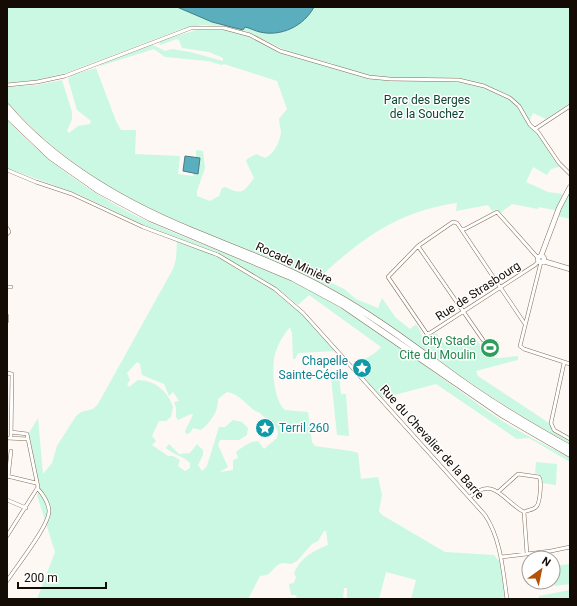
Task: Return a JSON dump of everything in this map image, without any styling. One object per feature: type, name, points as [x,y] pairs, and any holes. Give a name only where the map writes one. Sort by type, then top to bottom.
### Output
[{"type":"highway","name":"Rocade Minière","points":[[7,108],[60,158],[101,186],[152,213],[279,266],[330,292],[377,321],[504,409],[570,448]]},
{"type":"highway","name":"Rocade Minière","points":[[7,115],[51,156],[98,190],[150,218],[293,278],[337,301],[503,415],[570,454]]},
{"type":"street","points":[[7,85],[37,82],[65,76],[182,31],[207,27],[224,28],[244,33],[280,51],[294,56],[369,77],[390,79],[459,80],[484,86],[510,98],[519,106],[530,125],[535,129],[559,163],[570,174]]},
{"type":"street","points":[[535,129],[570,106]]},
{"type":"street","name":"Rue du Chevalier de la Barre","points":[[7,170],[72,194],[143,227],[218,255],[275,289],[303,313],[488,518],[501,557],[507,599]]},
{"type":"street","points":[[570,187],[558,208],[540,260],[520,344],[521,347],[570,364]]},
{"type":"street","points":[[461,228],[465,229],[497,212],[540,260],[570,269]]},
{"type":"street","points":[[483,340],[418,246],[453,222],[457,223],[461,228],[525,324]]},
{"type":"street","points":[[7,228],[10,232],[7,234]]},
{"type":"street","name":"Rue de Strasbourg","points":[[418,246],[388,277],[427,334],[540,260]]},
{"type":"street","points":[[7,316],[7,321]]},
{"type":"street","points":[[564,363],[551,423],[554,430],[570,439]]},
{"type":"street","points":[[7,373],[12,374],[11,432],[9,438],[28,439]]},
{"type":"street","points":[[7,581],[48,516],[48,506],[38,489],[27,434],[11,432]]},
{"type":"street","points":[[11,452],[8,477],[37,483]]},
{"type":"street","points":[[498,492],[518,474],[539,477],[541,481],[538,505],[534,509],[524,512]]},
{"type":"street","points":[[7,535],[38,489]]},
{"type":"street","points":[[470,497],[481,489],[493,489],[524,512],[527,550]]},
{"type":"street","points":[[7,500],[26,508]]},
{"type":"street","points":[[552,550],[570,547]]},
{"type":"street","points":[[501,557],[521,555]]},
{"type":"green space","name":"Parc des Berges de la Souchez","points":[[7,7],[570,7],[570,103],[546,119],[533,113],[528,125],[537,133],[559,167],[551,169],[547,175],[533,167],[526,182],[548,192],[562,194],[565,198],[570,190],[570,219],[558,216],[559,211],[512,204],[500,213],[497,209],[492,211],[488,205],[456,211],[457,203],[436,207],[417,212],[382,228],[351,250],[320,277],[344,289],[356,299],[378,308],[382,298],[396,318],[410,329],[416,324],[421,332],[420,333],[425,339],[436,333],[443,342],[476,339],[481,346],[481,351],[485,357],[500,358],[518,356],[518,360],[476,371],[478,376],[549,423],[553,430],[570,440],[570,444],[485,393],[379,318],[330,288],[264,257],[153,211],[112,189],[93,177],[56,149],[7,102],[7,87],[37,85],[62,80],[72,112],[72,119],[67,131],[69,133],[78,126],[90,124],[91,121],[77,110],[68,79],[72,75],[96,68],[116,121],[121,130],[136,130],[135,154],[180,156],[178,174],[193,176],[193,173],[198,173],[200,158],[196,157],[196,150],[203,151],[205,168],[197,191],[197,196],[210,201],[219,196],[222,188],[225,187],[239,192],[244,190],[254,178],[246,161],[247,159],[256,154],[265,158],[271,154],[276,147],[281,132],[279,119],[287,109],[277,81],[224,64],[222,65],[208,61],[165,57],[154,49],[100,65],[151,44],[165,51],[172,49],[190,52],[223,61],[223,58],[209,52],[182,48],[179,40],[177,39],[160,45],[159,43],[163,40],[200,29],[222,29],[246,35],[287,55],[332,67],[334,64],[289,52],[243,30],[222,26],[202,25],[179,30],[66,73],[32,81],[7,83]]},
{"type":"green space","points":[[7,120],[56,165],[110,202],[169,231],[251,263],[311,291],[381,334],[501,420],[520,432],[570,458],[570,462],[529,438],[517,439],[436,384],[383,398],[353,366],[375,353],[381,347],[309,295],[298,305],[282,292],[219,254],[150,228],[78,194],[7,168]]},
{"type":"green space","points":[[177,241],[218,256],[274,289],[301,312],[336,351],[298,353],[295,359],[293,359],[292,333],[290,327],[279,343],[275,354],[273,367],[274,384],[281,406],[285,410],[308,412],[312,442],[315,446],[358,453],[361,479],[378,477],[382,495],[379,511],[382,515],[445,552],[494,555],[500,562],[505,597],[494,599],[411,599],[416,580],[386,572],[379,599],[347,599],[347,588],[344,588],[343,599],[297,599],[296,595],[291,595],[289,584],[294,583],[296,577],[294,573],[304,559],[312,552],[328,545],[326,531],[324,531],[318,541],[312,544],[297,561],[291,564],[279,564],[267,575],[260,576],[248,599],[37,599],[55,552],[37,495],[40,489],[29,433],[38,418],[43,474],[52,463],[57,446],[76,416],[81,412],[93,409],[98,404],[173,269],[176,259]],"holes":[[[137,362],[140,364],[142,375],[164,384],[169,396],[173,392],[179,401],[174,402],[176,417],[178,420],[191,414],[193,415],[185,431],[186,434],[190,433],[193,428],[201,430],[208,424],[217,408],[218,399],[227,392],[237,396],[272,423],[278,432],[277,438],[264,449],[258,441],[251,442],[246,445],[236,452],[238,458],[233,460],[233,470],[221,472],[228,467],[218,445],[220,440],[239,440],[247,435],[248,428],[242,422],[233,420],[225,427],[219,427],[207,466],[202,471],[198,465],[203,455],[203,450],[197,444],[190,453],[179,454],[169,444],[166,448],[190,463],[190,468],[185,471],[178,466],[180,460],[173,456],[168,456],[152,445],[156,441],[152,436],[159,421],[166,421],[171,417],[173,407],[168,396],[155,384],[138,380],[129,387],[127,384],[130,380],[127,373]]]},
{"type":"green space","points":[[331,377],[339,377],[341,394],[346,394],[349,436],[337,435]]},
{"type":"green space","points":[[536,462],[557,464],[556,485],[542,483],[542,476],[535,473]]},
{"type":"green space","points":[[570,564],[570,584],[561,585],[561,565]]},
{"type":"green space","points":[[570,590],[570,599],[539,599],[539,596]]},
{"type":"water","points":[[177,7],[314,7],[310,14],[298,25],[284,31],[268,33],[258,32],[245,27],[243,30],[212,22]]},
{"type":"water","points":[[185,156],[200,158],[198,174],[183,171]]},
{"type":"place","name":"City Stade Cite du Moulin","points":[[490,348]]},
{"type":"place","name":"Chapelle Sainte-Cécile","points":[[362,368]]},
{"type":"place","name":"Terril 260","points":[[265,428]]}]
